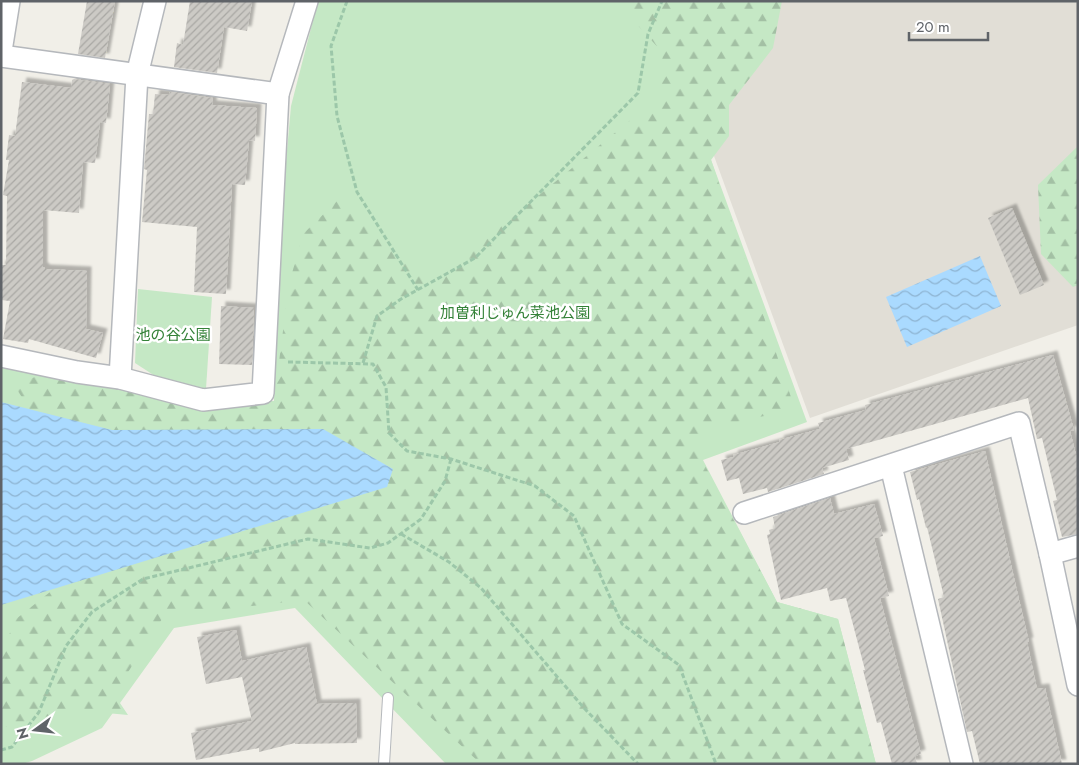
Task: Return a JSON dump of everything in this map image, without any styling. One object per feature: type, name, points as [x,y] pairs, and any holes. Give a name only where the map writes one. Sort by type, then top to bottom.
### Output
[{"type":"street","points":[[1,50],[9,1]]},
{"type":"street","points":[[120,378],[138,74],[155,1]]},
{"type":"street","points":[[1,356],[78,372],[120,378],[203,400],[263,393],[278,94],[308,1]]},
{"type":"street","points":[[1,56],[278,94]]},
{"type":"street","points":[[744,513],[1019,423],[1078,685]]},
{"type":"street","points":[[891,466],[962,764]]},
{"type":"street","points":[[1050,554],[1078,546]]},
{"type":"lane","points":[[384,764],[388,698]]},
{"type":"path","points":[[347,1],[332,46],[337,116],[357,192],[418,290]]},
{"type":"path","points":[[363,363],[377,316],[475,258],[638,93],[648,34],[662,1]]},
{"type":"path","points":[[265,361],[373,364],[386,387],[389,433],[407,451],[451,459],[535,486],[574,516],[622,624],[679,665],[716,764]]},
{"type":"path","points":[[1,750],[12,747],[39,712],[66,646],[92,612],[143,579],[308,539],[370,548],[388,543],[421,519],[445,481],[451,459]]},
{"type":"path","points":[[401,534],[449,562],[481,588],[584,708],[638,764]]},
{"type":"shaded area","points":[[727,1],[1078,1],[1078,325],[810,418],[699,115]]},
{"type":"green space","name":"加曽利じゅん菜池公園","points":[[318,1],[720,1],[691,105],[807,422],[703,460],[777,602],[838,619],[876,764],[446,764],[295,608],[174,628],[102,728],[32,761],[22,764],[1,764],[1,365],[105,392],[206,409],[274,401],[280,229],[291,106]]},
{"type":"green space","name":"加曽利じゅん菜池公園","points":[[623,1],[782,1],[773,48],[729,105],[729,136],[711,160],[795,409],[706,429],[697,447],[702,460],[777,602],[838,619],[876,764],[481,764],[304,600],[164,616],[114,694],[128,715],[74,710],[4,727],[1,721],[1,653],[16,619],[79,569],[178,452],[36,419],[14,385],[40,375],[203,400],[274,401],[289,284],[303,234],[339,199],[436,280],[657,98],[663,53],[621,7]]},
{"type":"green space","points":[[1078,146],[1078,285],[1073,287],[1041,254],[1038,185]]},
{"type":"green space","name":"池の谷公園","points":[[138,289],[212,297],[206,389],[155,376],[135,363]]},
{"type":"water","points":[[980,256],[1001,306],[907,347],[886,297]]},
{"type":"water","points":[[1,402],[112,430],[323,429],[393,469],[387,487],[1,605]]},
{"type":"building","points":[[87,1],[115,1],[105,58],[78,54]]},
{"type":"building","points":[[190,1],[252,1],[247,31],[224,27],[217,73],[174,67],[177,43],[183,45]]},
{"type":"building","points":[[72,80],[110,84],[106,123],[100,122],[95,163],[83,162],[79,213],[43,210],[43,267],[45,269],[87,271],[86,329],[103,333],[96,358],[29,339],[28,343],[3,339],[10,301],[1,300],[1,265],[6,265],[7,196],[3,195],[9,160],[6,160],[9,135],[15,136],[22,82],[71,88]]},
{"type":"building","points":[[170,92],[213,98],[212,105],[257,108],[255,141],[249,140],[245,185],[232,184],[226,294],[194,292],[197,227],[142,222],[147,170],[144,169],[149,114],[153,114],[155,94],[169,95]]},
{"type":"building","points":[[1012,208],[1044,285],[1020,295],[988,218]]},
{"type":"building","points":[[221,306],[254,308],[252,365],[219,364]]},
{"type":"building","points":[[1053,355],[1074,430],[1070,431],[1078,463],[1078,534],[1062,537],[1053,501],[1057,500],[1042,438],[1037,439],[1028,398],[846,449],[849,460],[822,468],[824,474],[768,492],[767,488],[743,494],[739,478],[727,481],[721,460],[734,457],[733,455],[820,429],[818,423],[866,410],[865,405]]},
{"type":"building","points":[[985,451],[1029,642],[1027,642],[1037,689],[1045,688],[1062,764],[980,764],[972,731],[967,732],[938,599],[944,597],[927,527],[919,499],[917,500],[910,472]]},
{"type":"building","points":[[830,498],[834,514],[874,504],[883,536],[874,538],[889,596],[880,598],[921,754],[915,756],[917,764],[892,764],[881,722],[877,723],[846,598],[830,601],[827,588],[781,600],[767,535],[770,534],[769,530],[775,528],[773,517]]},
{"type":"building","points":[[236,630],[242,661],[306,647],[317,704],[356,703],[357,743],[295,743],[259,752],[259,748],[196,760],[191,733],[252,721],[242,677],[206,684],[197,637]]}]
